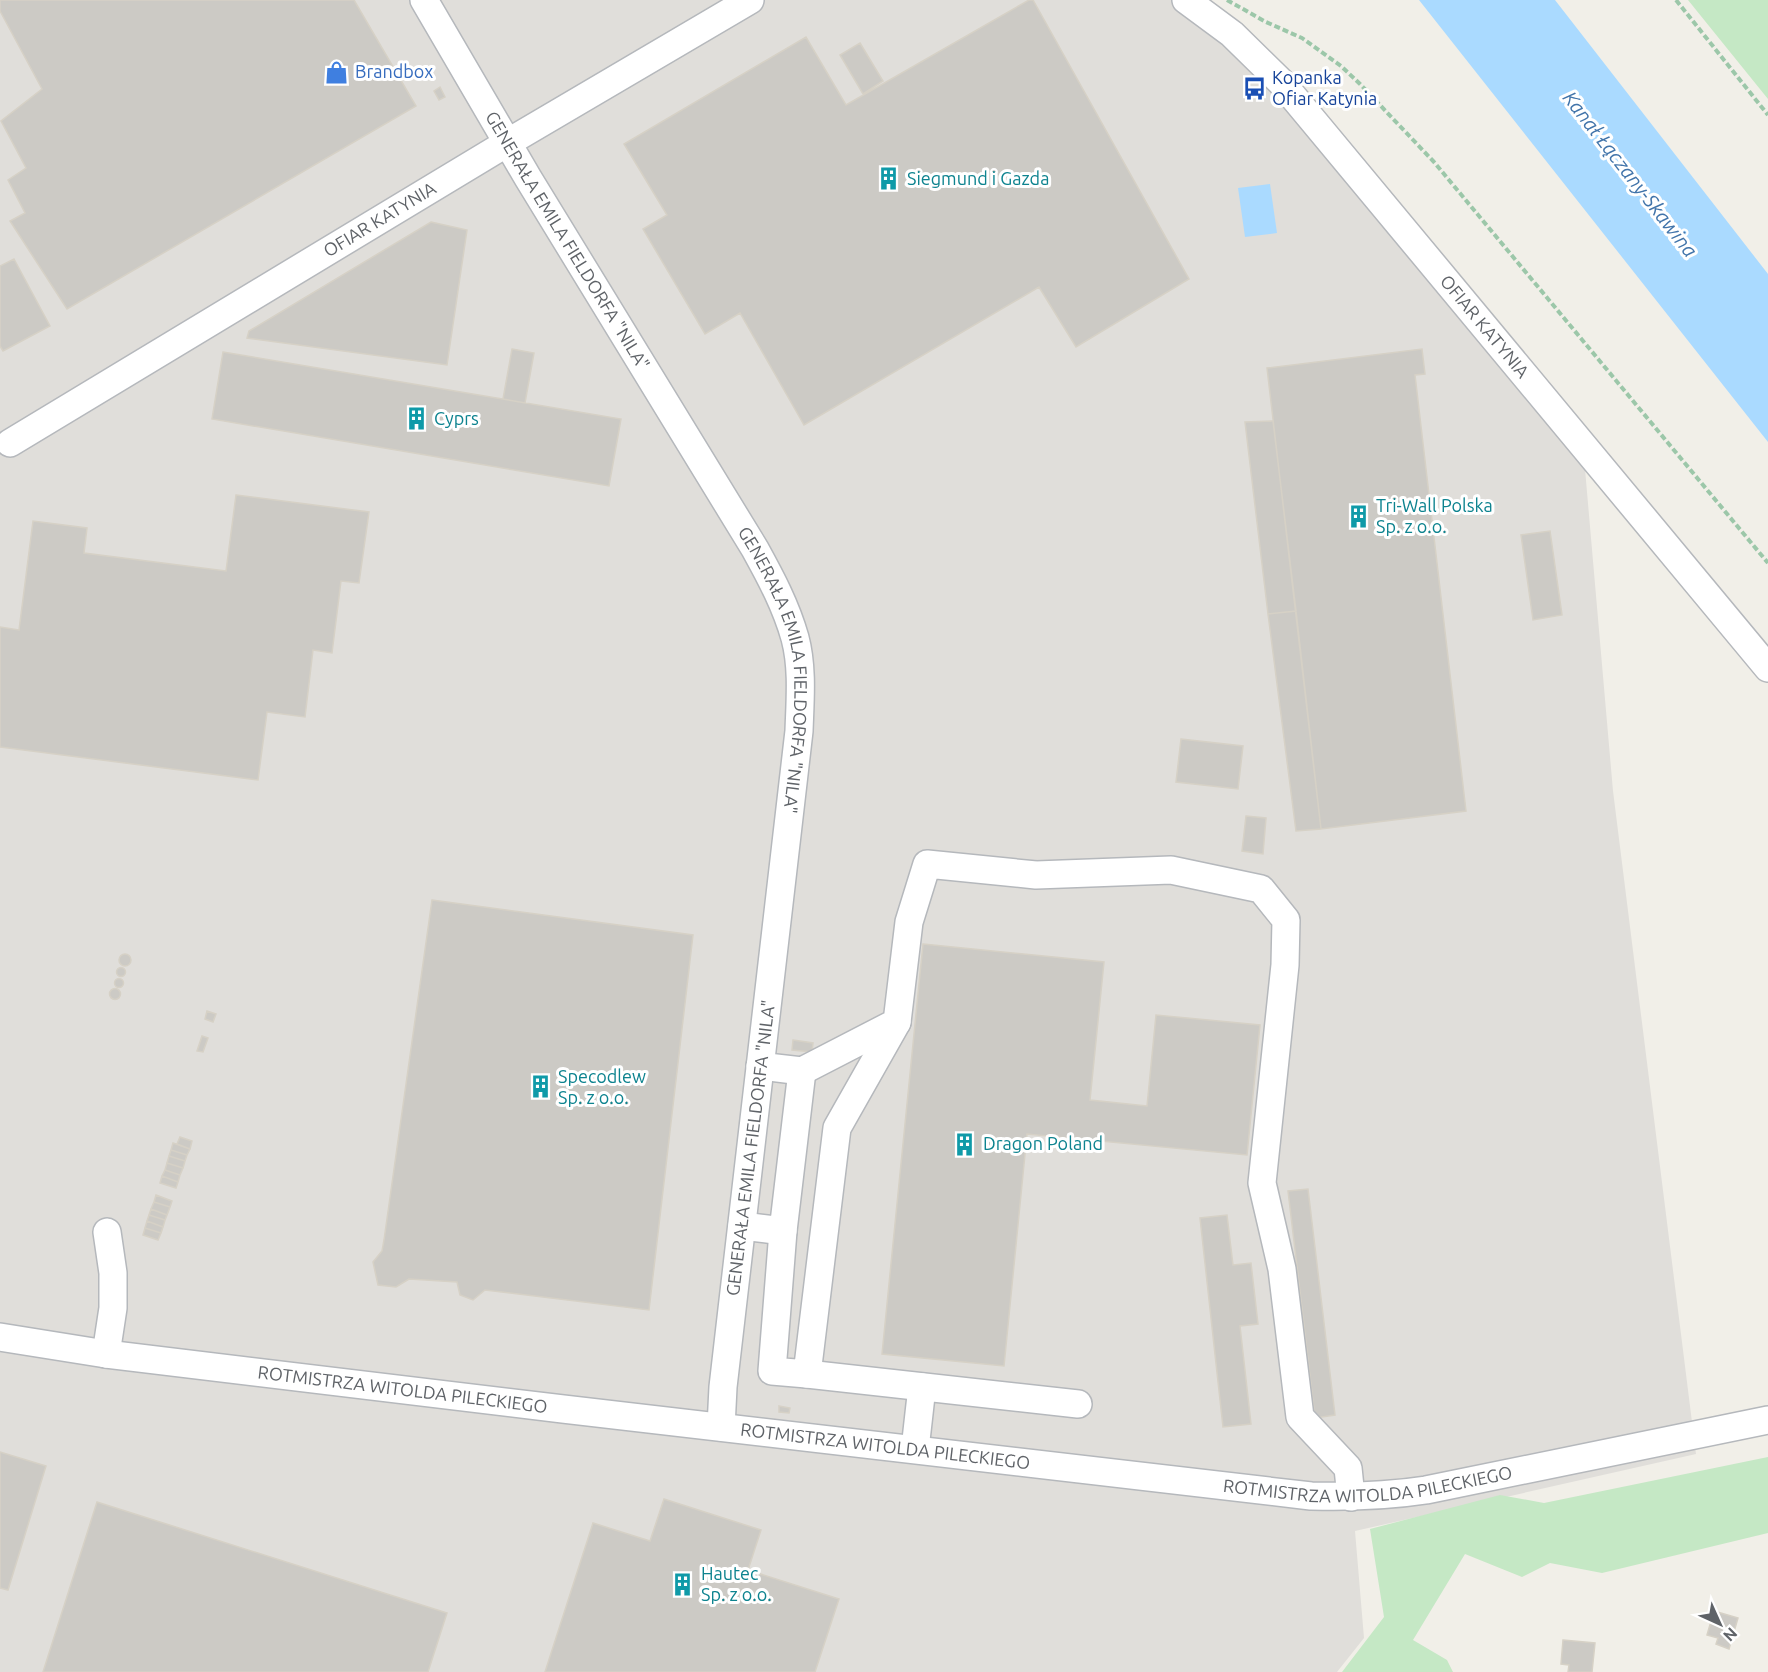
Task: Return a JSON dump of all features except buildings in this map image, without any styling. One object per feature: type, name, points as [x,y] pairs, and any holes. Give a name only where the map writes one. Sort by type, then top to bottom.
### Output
[{"type":"street","name":"GENERAŁA EMILA FIELDORFA \"NILA\"","points":[[424,0],[507,143],[755,549],[780,595],[796,640],[800,687],[799,731],[723,1387],[721,1427]]},
{"type":"street","name":"OFIAR KATYNIA","points":[[10,443],[507,143],[750,0]]},
{"type":"street","name":"OFIAR KATYNIA","points":[[1186,0],[1232,34],[1281,82],[1768,668]]},
{"type":"street","points":[[807,1374],[837,1128],[897,1022],[909,922],[927,864],[1036,875],[1171,870],[1261,889],[1286,920],[1285,965],[1262,1183],[1282,1269],[1300,1417],[1348,1468],[1351,1497]]},
{"type":"street","points":[[760,1066],[802,1071],[897,1022]]},
{"type":"street","points":[[802,1071],[783,1232],[772,1371],[1078,1404]]},
{"type":"street","points":[[742,1226],[783,1232]]},
{"type":"street","points":[[106,1354],[113,1308],[113,1273],[107,1232]]},
{"type":"street","name":"ROTMISTRZA WITOLDA PILECKIEGO","points":[[0,1337],[106,1354],[1311,1496],[1387,1496],[1426,1490],[1768,1420]]},
{"type":"street","points":[[915,1449],[922,1387]]},
{"type":"path","points":[[1227,0],[1266,22],[1302,38],[1341,66],[1360,84],[1434,162],[1768,563]]},
{"type":"path","points":[[1676,0],[1768,115]]},
{"type":"shaded area","points":[[0,0],[1206,0],[1581,423],[1613,791],[1696,1454],[1355,1531],[1364,1638],[1337,1672],[0,1672]]},
{"type":"green space","points":[[1688,0],[1768,0],[1768,99]]},
{"type":"green space","points":[[1768,1457],[1768,1533],[1602,1573],[1550,1563],[1522,1577],[1465,1554],[1413,1640],[1447,1660],[1453,1672],[1342,1672],[1384,1617],[1370,1529],[1500,1495],[1544,1503]]},
{"type":"water","name":"Kanał Łączany-Skawina","points":[[1419,0],[1555,0],[1768,274],[1768,442]]},
{"type":"water","points":[[1270,184],[1277,233],[1245,237],[1238,188]]},
{"type":"place","name":"Brandbox","points":[[337,72]]},
{"type":"place","name":"Kopanka Ofiar Katynia","points":[[1254,88]]},
{"type":"place","name":"Siegmund i Gazda","points":[[889,179]]},
{"type":"place","name":"Cyprs","points":[[416,419]]},
{"type":"place","name":"Tri-Wall Polska Sp. z o.o.","points":[[1358,516]]},
{"type":"place","name":"Specodlew Sp. z o.o.","points":[[540,1087]]},
{"type":"place","name":"Dragon Poland","points":[[965,1144]]},
{"type":"place","name":"Hautec Sp. z o.o.","points":[[683,1584]]}]
